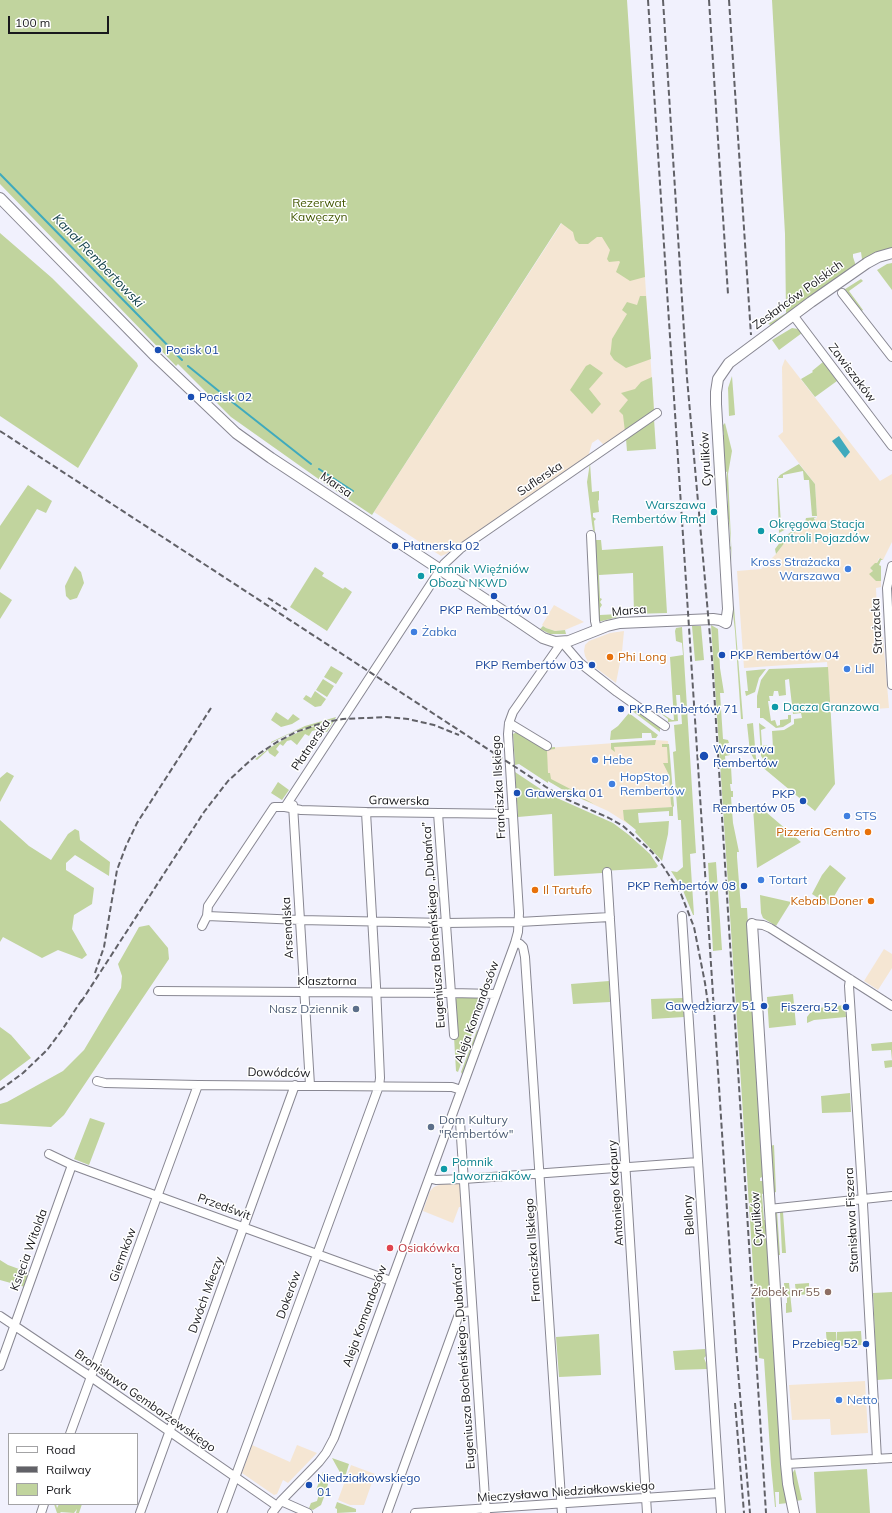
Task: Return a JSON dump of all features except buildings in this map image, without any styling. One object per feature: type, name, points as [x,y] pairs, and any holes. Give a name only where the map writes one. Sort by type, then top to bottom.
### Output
[{"type":"main road","name":"Marsa","points":[[0,198],[154,356],[236,432],[272,458],[543,638],[562,642],[575,639],[597,629],[629,622],[713,619],[726,623]]},
{"type":"main road","name":"Zesłańców Polskich","points":[[725,367],[743,351],[792,315],[867,263],[878,257],[892,253]]},
{"type":"main road","name":"Cyrulików","points":[[725,367],[718,378],[716,392],[728,609],[726,623]]},
{"type":"main road","name":"Cyrulików","points":[[752,924],[786,1464],[788,1484],[794,1513]]},
{"type":"street","points":[[842,293],[892,357]]},
{"type":"street","name":"Zawiszaków","points":[[792,315],[892,446]]},
{"type":"street","name":"Suflerska","points":[[440,569],[460,549],[657,414]]},
{"type":"street","points":[[591,535],[595,620],[597,629]]},
{"type":"street","name":"Strażacka","points":[[892,566],[887,588],[892,685]]},
{"type":"street","name":"Płatnerska","points":[[285,807],[292,794],[373,674],[440,569]]},
{"type":"street","points":[[562,642],[580,663],[617,692],[665,726]]},
{"type":"street","name":"Franciszka Ilskiego","points":[[519,922],[508,739],[509,723],[518,703],[562,642]]},
{"type":"street","points":[[509,723],[547,746]]},
{"type":"street","name":"Arsenalska","points":[[292,794],[310,1085]]},
{"type":"street","points":[[202,926],[207,916],[208,906],[273,808],[285,807]]},
{"type":"street","name":"Grawerska","points":[[285,807],[294,810],[512,814]]},
{"type":"street","name":"Dokerów","points":[[222,1513],[379,1086],[380,1078],[376,993],[366,812]]},
{"type":"street","name":"Eugeniusza Bocheńskiego „Dubańca”","points":[[438,813],[454,1035]]},
{"type":"street","name":"Antoniego Kacpury","points":[[607,872],[648,1513]]},
{"type":"street","points":[[207,916],[300,920],[446,923],[519,922],[610,917]]},
{"type":"street","name":"Bellony","points":[[682,916],[721,1513]]},
{"type":"street","name":"Aleja Komandosów","points":[[277,1506],[326,1453],[334,1438],[515,943],[519,922]]},
{"type":"street","points":[[752,924],[763,925],[770,928],[892,1006]]},
{"type":"street","name":"Franciszka Ilskiego","points":[[515,943],[520,944],[524,949],[562,1513]]},
{"type":"street","name":"Stanisława Fiszera","points":[[850,979],[849,986],[877,1459]]},
{"type":"street","name":"Klasztorna","points":[[161,992],[496,994]]},
{"type":"street","name":"Dowódców","points":[[97,1081],[108,1083],[198,1085],[452,1087],[461,1090]]},
{"type":"street","name":"Giermków","points":[[70,1433],[198,1085]]},
{"type":"street","name":"Dwóch Mieczy","points":[[140,1513],[141,1498],[169,1431],[295,1085]]},
{"type":"street","name":"Eugeniusza Bocheńskiego „Dubańca”","points":[[460,1122],[485,1511]]},
{"type":"street","name":"Przedświt","points":[[49,1154],[72,1165],[244,1226],[391,1281]]},
{"type":"street","points":[[429,1178],[436,1180],[698,1162]]},
{"type":"street","name":"Księcia Witolda","points":[[0,1366],[72,1165]]},
{"type":"street","points":[[769,1209],[892,1196]]},
{"type":"street","points":[[387,1513],[458,1317],[463,1312],[472,1311]]},
{"type":"street","name":"Bronisława Gembarzewskiego","points":[[0,1316],[277,1506]]},
{"type":"street","points":[[786,1464],[892,1458]]},
{"type":"street","name":"Mieczysława Niedziałkowskiego","points":[[414,1513],[485,1511],[719,1493]]},
{"type":"street","points":[[277,1506],[308,1513]]},
{"type":"shaded area","points":[[624,127],[635,129],[654,411],[605,446],[598,439],[592,443],[588,457],[441,556],[374,512]]},
{"type":"shaded area","points":[[785,359],[880,481],[892,474],[892,542],[883,560],[879,558],[877,563],[870,568],[873,571],[876,581],[881,581],[881,587],[876,588],[878,634],[883,638],[889,708],[831,712],[827,662],[744,668],[737,571],[761,569],[776,554],[789,537],[817,518],[815,484],[778,436],[783,432],[782,367]]},
{"type":"shaded area","points":[[554,605],[584,622],[565,630],[555,631],[546,628],[542,625]]},
{"type":"shaded area","points":[[624,631],[622,652],[616,683],[588,662],[584,651],[585,645],[589,641],[610,633]]},
{"type":"shaded area","name":"HopStop Rembertów","points":[[656,740],[668,741],[673,807],[632,810],[633,827],[608,811],[570,794],[548,781],[546,748]]},
{"type":"shaded area","points":[[884,949],[892,954],[892,968],[878,990],[864,981]]},
{"type":"shaded area","points":[[441,1184],[461,1184],[463,1207],[459,1207],[453,1223],[423,1211],[430,1191],[434,1187]]},
{"type":"shaded area","points":[[865,1381],[868,1433],[831,1435],[830,1419],[792,1420],[789,1385]]},
{"type":"shaded area","points":[[252,1445],[290,1462],[297,1445],[317,1453],[288,1483],[283,1480],[277,1494],[274,1495],[242,1473]]},
{"type":"shaded area","points":[[351,1465],[375,1474],[364,1505],[350,1505],[338,1500]]},
{"type":"green space","name":"Rezerwat Kawęczyn","points":[[0,0],[627,0],[645,277],[630,281],[616,272],[620,262],[609,262],[607,259],[610,250],[602,237],[597,237],[588,244],[579,244],[575,240],[573,232],[561,223],[372,515],[231,417],[178,364],[176,366],[0,184]]},
{"type":"green space","points":[[772,0],[892,0],[892,250],[864,260],[862,259],[861,252],[853,254],[855,267],[771,325],[768,324],[786,313],[785,234]]},
{"type":"green space","points":[[0,233],[52,278],[137,363],[138,366],[78,468],[0,416]]},
{"type":"green space","points":[[892,263],[892,290],[877,270],[887,264]]},
{"type":"green space","points":[[861,279],[863,281],[849,291],[863,310],[860,312],[842,291]]},
{"type":"green space","points":[[640,296],[646,296],[651,359],[626,368],[614,360],[610,354],[612,339],[627,314],[622,310],[627,302],[637,305]]},
{"type":"green space","points":[[792,328],[798,329],[802,333],[779,350],[772,340]]},
{"type":"green space","points":[[823,362],[837,381],[815,397],[801,379],[813,372],[812,371]]},
{"type":"green space","points":[[590,364],[603,373],[589,389],[601,404],[592,414],[570,390],[586,366]]},
{"type":"green space","points":[[732,376],[735,415],[729,416],[728,388]]},
{"type":"green space","points":[[652,377],[654,411],[625,432],[623,415],[619,411],[628,400],[621,393],[635,389],[641,382]]},
{"type":"green space","points":[[654,419],[656,449],[627,451],[626,439]]},
{"type":"green space","points":[[725,423],[732,451],[728,474],[732,563],[731,550],[729,548],[731,546],[729,520],[727,518],[728,500],[727,490],[725,488],[727,472],[724,471],[722,435],[724,435],[722,426]]},
{"type":"green space","points":[[590,463],[592,492],[599,491],[599,512],[593,513],[593,517],[596,519],[594,521],[595,532],[592,524],[587,482]]},
{"type":"green space","points":[[799,464],[815,484],[817,516],[812,516],[809,480],[804,480],[803,471],[783,475],[783,478],[778,478],[781,524],[786,524],[786,529],[779,533],[777,479],[780,475]]},
{"type":"green space","points":[[28,485],[52,501],[46,513],[37,509],[0,570],[0,526]]},
{"type":"green space","points":[[817,517],[814,518],[815,521],[809,522],[789,537],[776,554],[775,549],[784,537],[805,522],[806,518]]},
{"type":"green space","points":[[594,540],[601,540],[602,550],[663,546],[667,613],[634,614],[633,573],[599,575],[600,598],[602,599],[600,602],[602,605],[600,608],[600,615],[619,614],[618,617],[598,622]]},
{"type":"green space","points":[[880,558],[883,560],[881,560],[879,565],[881,566],[881,581],[876,581],[869,574],[873,571],[870,568],[877,563]]},
{"type":"green space","points":[[75,566],[81,572],[84,583],[77,598],[70,600],[66,596],[65,586]]},
{"type":"green space","points":[[315,567],[324,573],[322,576],[343,589],[345,587],[352,592],[327,631],[290,607]]},
{"type":"green space","points":[[0,592],[12,600],[0,619]]},
{"type":"green space","points":[[732,605],[734,607],[743,719],[741,719]]},
{"type":"green space","points":[[711,625],[718,629],[720,668],[724,693],[720,693],[723,739],[728,740],[729,743],[724,744],[725,748],[729,748],[730,755],[725,756],[726,768],[731,767],[732,784],[730,784],[731,791],[733,791],[733,797],[731,797],[733,823],[739,852],[737,852],[737,857],[741,908],[747,908],[764,1176],[760,1178],[760,1181],[764,1181],[765,1193],[762,1194],[764,1220],[767,1220],[788,1503],[779,1504],[779,1492],[775,1492],[776,1507],[771,1465],[764,1359],[759,1358]]},
{"type":"green space","points":[[543,626],[555,631],[565,630],[566,634],[550,634],[540,629]]},
{"type":"green space","points":[[692,626],[701,626],[704,660],[695,661]]},
{"type":"green space","points":[[682,627],[696,853],[690,854],[694,915],[682,888],[671,871],[677,872],[683,867],[681,820],[678,820],[673,752],[676,751],[674,725],[682,724],[680,695],[676,695],[678,721],[668,722],[668,719],[652,707],[674,720],[670,657],[683,655],[682,643],[676,641],[675,631],[676,628]]},
{"type":"green space","points":[[331,666],[343,673],[336,684],[324,677]]},
{"type":"green space","points":[[828,667],[835,784],[815,811],[761,766],[766,763],[761,756],[759,723],[766,728],[761,730],[762,746],[767,745],[767,749],[773,748],[772,731],[784,730],[794,724],[794,719],[802,718],[801,713],[793,714],[789,679],[785,680],[786,695],[779,696],[778,691],[774,691],[773,696],[769,696],[770,701],[768,701],[771,721],[775,720],[777,726],[780,725],[780,720],[788,719],[788,715],[791,715],[791,722],[783,727],[776,728],[763,718],[760,718],[760,708],[757,708],[757,696],[761,680],[769,669]]},
{"type":"green space","points":[[766,669],[759,678],[755,692],[746,696],[745,691],[748,691],[746,671]]},
{"type":"green space","points":[[323,679],[334,686],[327,697],[316,690]]},
{"type":"green space","points":[[315,691],[326,699],[321,706],[315,707],[303,699],[306,695],[311,698]]},
{"type":"green space","points":[[633,708],[647,716],[660,727],[660,732],[631,710]]},
{"type":"green space","points":[[276,712],[288,720],[293,714],[300,719],[292,724],[281,727],[271,720]]},
{"type":"green space","points":[[629,713],[658,735],[656,738],[652,738],[651,733],[642,733],[642,738],[610,740],[611,731],[618,726]]},
{"type":"green space","points":[[336,717],[335,719],[293,732],[271,743],[271,742],[305,726]]},
{"type":"green space","points":[[334,721],[327,732],[324,731],[321,733],[316,730],[312,731],[309,736],[305,734],[297,745],[291,740],[287,741],[283,746],[280,744],[276,749],[279,752],[275,757],[269,753],[268,750],[257,760],[255,759],[268,749],[288,737],[308,728]]},
{"type":"green space","points":[[753,723],[756,758],[761,766],[755,761],[750,752],[747,724]]},
{"type":"green space","points":[[517,732],[546,748],[555,747],[555,749],[547,750],[548,773],[550,773],[551,779],[582,795],[581,797],[594,804],[570,794],[548,781],[548,783],[519,764],[515,765],[513,734]]},
{"type":"green space","points":[[656,740],[655,745],[614,747],[615,752],[611,749],[611,743]]},
{"type":"green space","points":[[662,744],[669,744],[674,806],[673,816],[669,816],[669,811],[638,813],[639,823],[669,821],[668,834],[662,861],[635,832],[636,830],[624,820],[623,810],[672,807],[669,775],[663,763],[668,763],[667,747],[662,747]]},
{"type":"green space","points":[[7,772],[14,776],[0,802],[0,778]]},
{"type":"green space","points":[[515,772],[548,794],[613,823],[650,854],[658,866],[656,868],[602,871],[602,873],[554,876],[552,814],[518,817]]},
{"type":"green space","points":[[278,782],[289,790],[282,800],[271,793]]},
{"type":"green space","points":[[759,806],[801,842],[757,868],[753,808]]},
{"type":"green space","points":[[0,820],[29,846],[51,860],[68,834],[75,829],[79,831],[80,840],[110,862],[109,876],[75,855],[66,863],[66,870],[94,888],[92,904],[74,915],[72,929],[87,955],[82,959],[58,950],[42,958],[3,937],[0,942]]},
{"type":"green space","points":[[716,862],[722,950],[713,951],[708,863]]},
{"type":"green space","points":[[830,865],[846,878],[829,905],[812,894],[822,875]]},
{"type":"green space","points":[[760,895],[791,902],[776,926],[763,918],[761,913]]},
{"type":"green space","points":[[149,925],[168,948],[169,959],[64,1115],[51,1127],[0,1124],[0,1104],[7,1102],[63,1071],[84,1050],[121,988],[122,976],[118,964],[139,927]]},
{"type":"green space","points":[[609,981],[610,1002],[573,1004],[571,984]]},
{"type":"green space","points":[[793,994],[796,1025],[769,1028],[767,997]]},
{"type":"green space","points":[[457,997],[485,997],[458,1072],[456,1071],[454,1037],[455,1002]]},
{"type":"green space","points":[[683,998],[684,1017],[652,1019],[651,999]]},
{"type":"green space","points":[[845,1005],[846,1017],[814,1020],[807,1023],[807,1017],[818,1008]]},
{"type":"green space","points":[[0,1027],[11,1035],[31,1058],[0,1081]]},
{"type":"green space","points":[[477,1030],[479,1031],[462,1074],[461,1072]]},
{"type":"green space","points":[[892,1042],[892,1060],[891,1050],[872,1051],[871,1044]]},
{"type":"green space","points":[[892,1060],[892,1067],[885,1068],[884,1061]]},
{"type":"green space","points":[[850,1093],[851,1112],[822,1113],[821,1096]]},
{"type":"green space","points":[[90,1118],[105,1123],[89,1165],[74,1159]]},
{"type":"green space","points":[[774,1145],[776,1192],[773,1193],[770,1146]]},
{"type":"green space","points":[[777,1211],[780,1255],[778,1255],[775,1212]]},
{"type":"green space","points":[[780,1212],[783,1212],[786,1253],[782,1253]]},
{"type":"green space","points":[[0,1260],[8,1265],[30,1273],[25,1287],[0,1280]]},
{"type":"green space","points":[[784,1283],[789,1283],[792,1312],[786,1313],[787,1297],[785,1297]]},
{"type":"green space","points":[[809,1283],[809,1294],[800,1295],[796,1293],[795,1284]]},
{"type":"green space","points":[[892,1292],[892,1379],[877,1380],[873,1293]]},
{"type":"green space","points":[[861,1331],[862,1345],[837,1346],[837,1332]]},
{"type":"green space","points":[[826,1332],[836,1332],[837,1347],[827,1347]]},
{"type":"green space","points":[[599,1334],[601,1375],[559,1377],[556,1337]]},
{"type":"green space","points":[[705,1349],[706,1356],[704,1358],[707,1369],[675,1370],[673,1351]]},
{"type":"green space","points":[[332,1458],[349,1464],[345,1477],[342,1476]]},
{"type":"green space","points":[[795,1469],[802,1500],[796,1501],[792,1478],[792,1474]]},
{"type":"green space","points":[[867,1469],[870,1513],[816,1513],[814,1472]]},
{"type":"green space","points":[[323,1472],[328,1484],[325,1495],[316,1490]]},
{"type":"green space","points":[[319,1494],[324,1497],[321,1505],[313,1510],[309,1508],[311,1503],[317,1501]]},
{"type":"green space","points":[[337,1502],[356,1509],[356,1512],[337,1513],[337,1509],[335,1508]]},
{"type":"green space","points":[[54,1505],[56,1505],[57,1508],[58,1505],[82,1505],[79,1513],[76,1513],[77,1509],[74,1513],[57,1513]]},
{"type":"water","points":[[839,436],[850,452],[845,458],[832,441]]},
{"type":"waterway","name":"Kanał Rembertowski","points":[[0,174],[182,360]]},
{"type":"waterway","name":"Kanał Rembertowski","points":[[188,366],[311,464]]},
{"type":"waterway","name":"Kanał Rembertowski","points":[[319,469],[353,491]]},
{"type":"railway","points":[[648,0],[736,1347],[750,1513]]},
{"type":"railway","points":[[663,0],[687,378],[712,659],[766,1513]]},
{"type":"railway","points":[[709,0],[728,294]]},
{"type":"railway","points":[[729,0],[751,335]]},
{"type":"railway","points":[[0,431],[546,787],[566,799],[609,818],[623,826],[652,852],[681,894],[694,927],[709,1011]]},
{"type":"railway","points":[[268,598],[287,610]]},
{"type":"railway","points":[[95,973],[104,947],[117,870],[126,846],[137,823],[211,708]]},
{"type":"railway","points":[[81,1002],[204,812],[228,781],[254,757],[296,732],[325,722],[343,719],[387,717],[408,719],[434,725],[459,735]]},
{"type":"railway","points":[[0,1090],[23,1073],[47,1050],[83,998]]},
{"type":"railway","points":[[735,1403],[744,1513]]},
{"type":"place","name":"Pocisk 01","points":[[158,350]]},
{"type":"place","name":"Pocisk 02","points":[[191,397]]},
{"type":"place","name":"Warszawa Rembertów Rmd","points":[[714,512]]},
{"type":"place","name":"Okręgowa Stacja Kontroli Pojazdów","points":[[761,531]]},
{"type":"place","name":"Płatnerska 02","points":[[395,546]]},
{"type":"place","name":"Kross Strażacka Warszawa","points":[[848,569]]},
{"type":"place","name":"Pomnik Więźniów Obozu NKWD","points":[[421,576]]},
{"type":"place","name":"PKP Rembertów 01","points":[[494,596]]},
{"type":"place","name":"Żabka","points":[[414,632]]},
{"type":"place","name":"PKP Rembertów 04","points":[[722,655]]},
{"type":"place","name":"Phi Long","points":[[610,657]]},
{"type":"place","name":"PKP Rembertów 03","points":[[592,665]]},
{"type":"place","name":"Lidl","points":[[847,669]]},
{"type":"place","name":"Dacza Granzowa","points":[[775,707]]},
{"type":"place","name":"PKP Rembertów 71","points":[[621,709]]},
{"type":"place","name":"Warszawa Rembertów","points":[[704,756]]},
{"type":"place","name":"Hebe","points":[[595,760]]},
{"type":"place","name":"HopStop Rembertów","points":[[612,784]]},
{"type":"place","name":"Grawerska 01","points":[[517,793]]},
{"type":"place","name":"PKP Rembertów 05","points":[[803,801]]},
{"type":"place","name":"STS","points":[[847,816]]},
{"type":"place","name":"Pizzeria Centro","points":[[868,832]]},
{"type":"place","name":"Tortart","points":[[761,880]]},
{"type":"place","name":"PKP Rembertów 08","points":[[744,886]]},
{"type":"place","name":"Il Tartufo","points":[[535,890]]},
{"type":"place","name":"Kebab Doner","points":[[871,901]]},
{"type":"place","name":"Gawędziarzy 51","points":[[764,1006]]},
{"type":"place","name":"Fiszera 52","points":[[846,1007]]},
{"type":"place","name":"Nasz Dziennik","points":[[356,1009]]},
{"type":"place","name":"Dom Kultury \"Rembertów\"","points":[[431,1127]]},
{"type":"place","name":"Pomnik Jaworzniaków","points":[[444,1169]]},
{"type":"place","name":"Osiakówka","points":[[390,1248]]},
{"type":"place","name":"Żłobek nr 55","points":[[828,1292]]},
{"type":"place","name":"Przebieg 52","points":[[866,1344]]},
{"type":"place","name":"Netto","points":[[839,1400]]},
{"type":"place","name":"Niedziałkowskiego 01","points":[[309,1485]]}]
